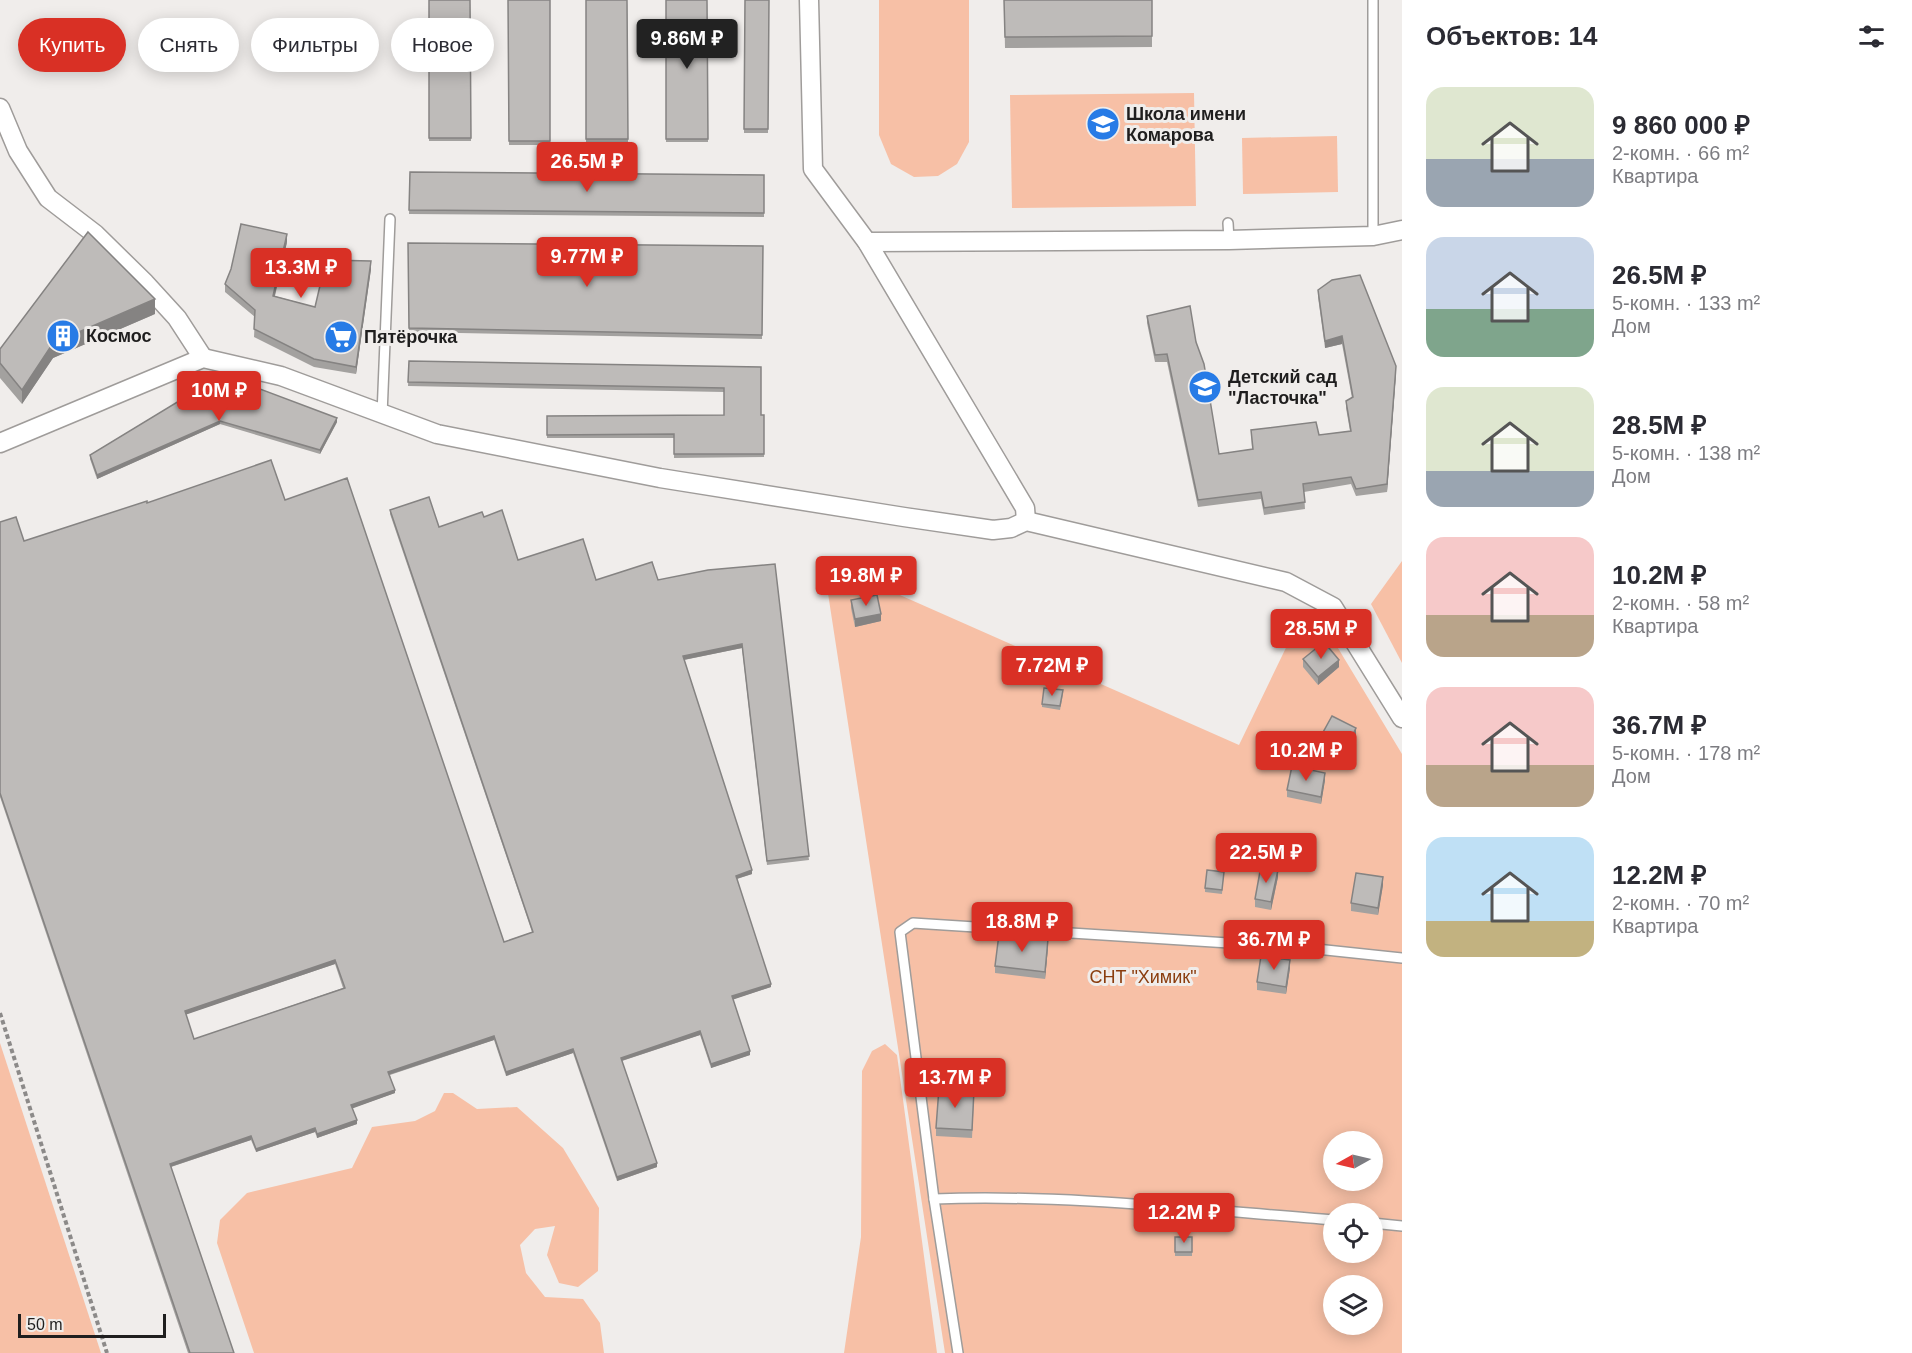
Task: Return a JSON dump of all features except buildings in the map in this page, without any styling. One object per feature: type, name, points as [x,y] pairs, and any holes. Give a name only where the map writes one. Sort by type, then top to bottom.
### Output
[{"type":"street","points":[[809,0],[813,169],[867,242],[1025,508],[1026,522]]},
{"type":"street","points":[[0,108],[18,151],[48,198],[95,234],[145,283],[177,318],[203,358]]},
{"type":"street","points":[[867,242],[1228,231],[1373,236],[1402,230]]},
{"type":"street","points":[[0,443],[203,358],[281,376],[437,434],[671,480],[993,530],[1011,528],[1026,522],[1286,582],[1333,607],[1402,718]]},
{"type":"lane","points":[[1372,0],[1373,236]]},
{"type":"lane","points":[[1362,57],[1373,56]]},
{"type":"lane","points":[[382,415],[390,219]]},
{"type":"lane","points":[[958,1353],[934,1199],[900,932],[913,923],[1307,948],[1402,958]]},
{"type":"lane","points":[[934,1199],[993,1197],[1073,1200],[1323,1219]]},
{"type":"lane","points":[[1383,1224],[1402,1226]]},
{"type":"path","points":[[0,1013],[107,1353]]},
{"type":"green space","points":[[879,0],[969,0],[969,142],[957,164],[938,176],[914,177],[891,164],[879,135]]},
{"type":"green space","points":[[1194,93],[1196,206],[1012,208],[1010,95]]},
{"type":"green space","points":[[1337,136],[1338,192],[1243,194],[1242,138]]},
{"type":"green space","points":[[1402,561],[1402,663],[1371,604]]},
{"type":"green space","name":"СНТ \"Химик\"","points":[[841,569],[1239,745],[1296,627],[1318,615],[1402,754],[1402,1353],[945,1353],[827,587]]},
{"type":"green space","points":[[0,1043],[101,1353],[0,1353]]},
{"type":"green space","points":[[885,1044],[897,1055],[937,1353],[844,1353],[861,1237],[862,1071],[872,1051]]},
{"type":"green space","points":[[444,1093],[453,1093],[477,1109],[517,1107],[563,1148],[599,1208],[598,1271],[578,1287],[559,1283],[547,1255],[555,1226],[535,1229],[520,1245],[526,1273],[545,1297],[583,1299],[600,1323],[604,1353],[254,1353],[217,1243],[220,1220],[247,1193],[352,1168],[372,1127],[415,1121],[435,1111]]},
{"type":"place","name":"Школа имени Комарова","points":[[1103,124]]},
{"type":"place","name":"Космос","points":[[63,336]]},
{"type":"place","name":"Пятёрочка","points":[[341,337]]},
{"type":"place","name":"Детский сад \"Ласточка\"","points":[[1205,387]]}]
